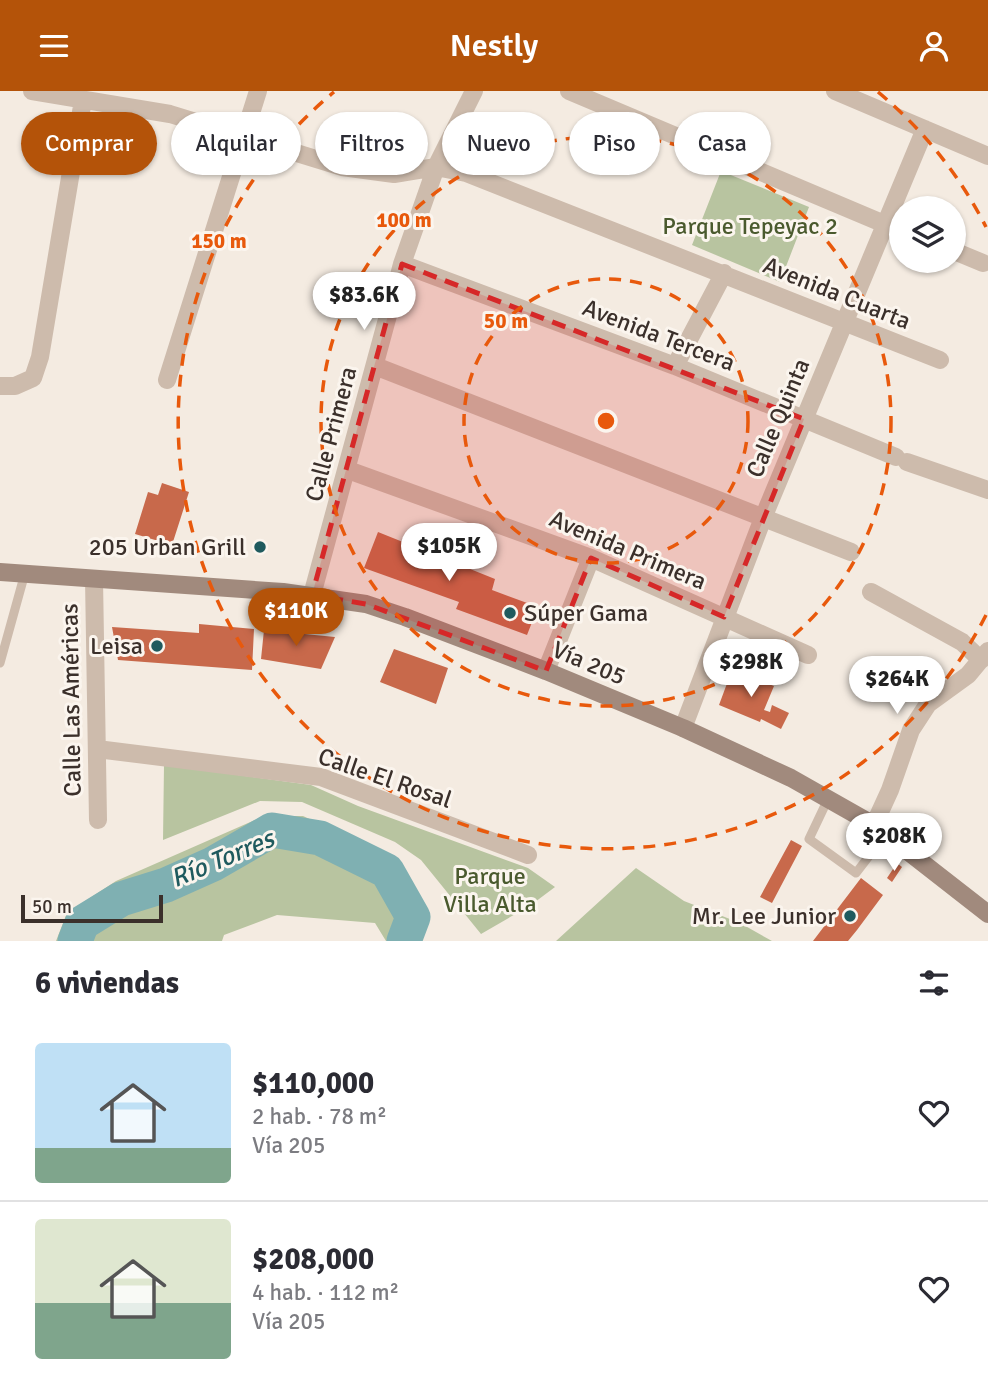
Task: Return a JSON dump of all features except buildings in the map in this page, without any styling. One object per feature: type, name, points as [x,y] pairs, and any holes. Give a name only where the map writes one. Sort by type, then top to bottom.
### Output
[{"type":"main road","name":"Vía 205","points":[[0,572],[312,595],[366,604],[546,671],[683,728],[791,778],[880,830],[988,914]]},
{"type":"street","name":"Avenida Cuarta","points":[[32,91],[171,114]]},
{"type":"street","points":[[250,112],[257,91]]},
{"type":"street","name":"Calle Primera","points":[[312,595],[402,264],[436,167],[474,91]]},
{"type":"street","points":[[569,91],[889,226]]},
{"type":"street","points":[[835,91],[988,156]]},
{"type":"street","points":[[0,386],[15,386],[33,378],[40,357],[83,100]]},
{"type":"street","name":"Calle Quinta","points":[[904,196],[925,129]]},
{"type":"street","name":"Avenida Cuarta","points":[[301,155],[342,167],[394,174],[436,167],[466,173],[940,360]]},
{"type":"street","points":[[167,380],[231,175]]},
{"type":"street","name":"Calle Quinta","points":[[683,728],[803,419],[845,323],[889,238]]},
{"type":"street","points":[[966,256],[983,263]]},
{"type":"street","name":"Avenida Tercera","points":[[402,264],[675,366],[902,459],[988,490]]},
{"type":"street","points":[[675,366],[724,274]]},
{"type":"street","points":[[375,366],[851,552]]},
{"type":"street","name":"Avenida Primera","points":[[348,470],[591,558],[808,655]]},
{"type":"street","points":[[546,671],[591,558]]},
{"type":"street","name":"Calle Las Américas","points":[[94,579],[98,820]]},
{"type":"street","points":[[871,592],[984,656],[968,675],[928,704],[911,730],[890,790],[880,830]]},
{"type":"street","name":"Calle El Rosal","points":[[97,749],[321,778],[528,855]]},
{"type":"lane","points":[[0,663],[25,573]]},
{"type":"lane","points":[[828,799],[809,839],[856,873],[880,830]]},
{"type":"highlighted area","points":[[402,264],[804,419],[724,617],[591,558],[546,671],[366,604],[312,595]]},
{"type":"green space","name":"Parque Tepeyac 2","points":[[719,175],[731,175],[809,207],[780,282],[692,245]]},
{"type":"green space","name":"Parque Villa Alta","points":[[164,765],[311,785],[358,806],[528,868],[555,887],[531,905],[481,934],[421,860],[395,842],[302,802],[260,801],[163,840]]},
{"type":"green space","points":[[264,816],[303,816],[391,856],[419,912],[412,941],[386,941],[375,923],[277,915],[224,935],[222,941],[56,941],[67,913],[116,881]]},
{"type":"green space","points":[[636,868],[684,901],[740,923],[772,941],[556,941]]},
{"type":"waterway","name":"Río Torres","points":[[75,941],[82,923],[121,899],[166,885],[213,864],[272,830],[320,838],[387,871],[413,917],[404,941]]},
{"type":"place","name":"205 Urban Grill","points":[[260,547]]},
{"type":"place","name":"Súper Gama","points":[[510,613]]},
{"type":"place","name":"Leisa","points":[[157,646]]},
{"type":"place","name":"Mr. Lee Junior","points":[[850,916]]}]
